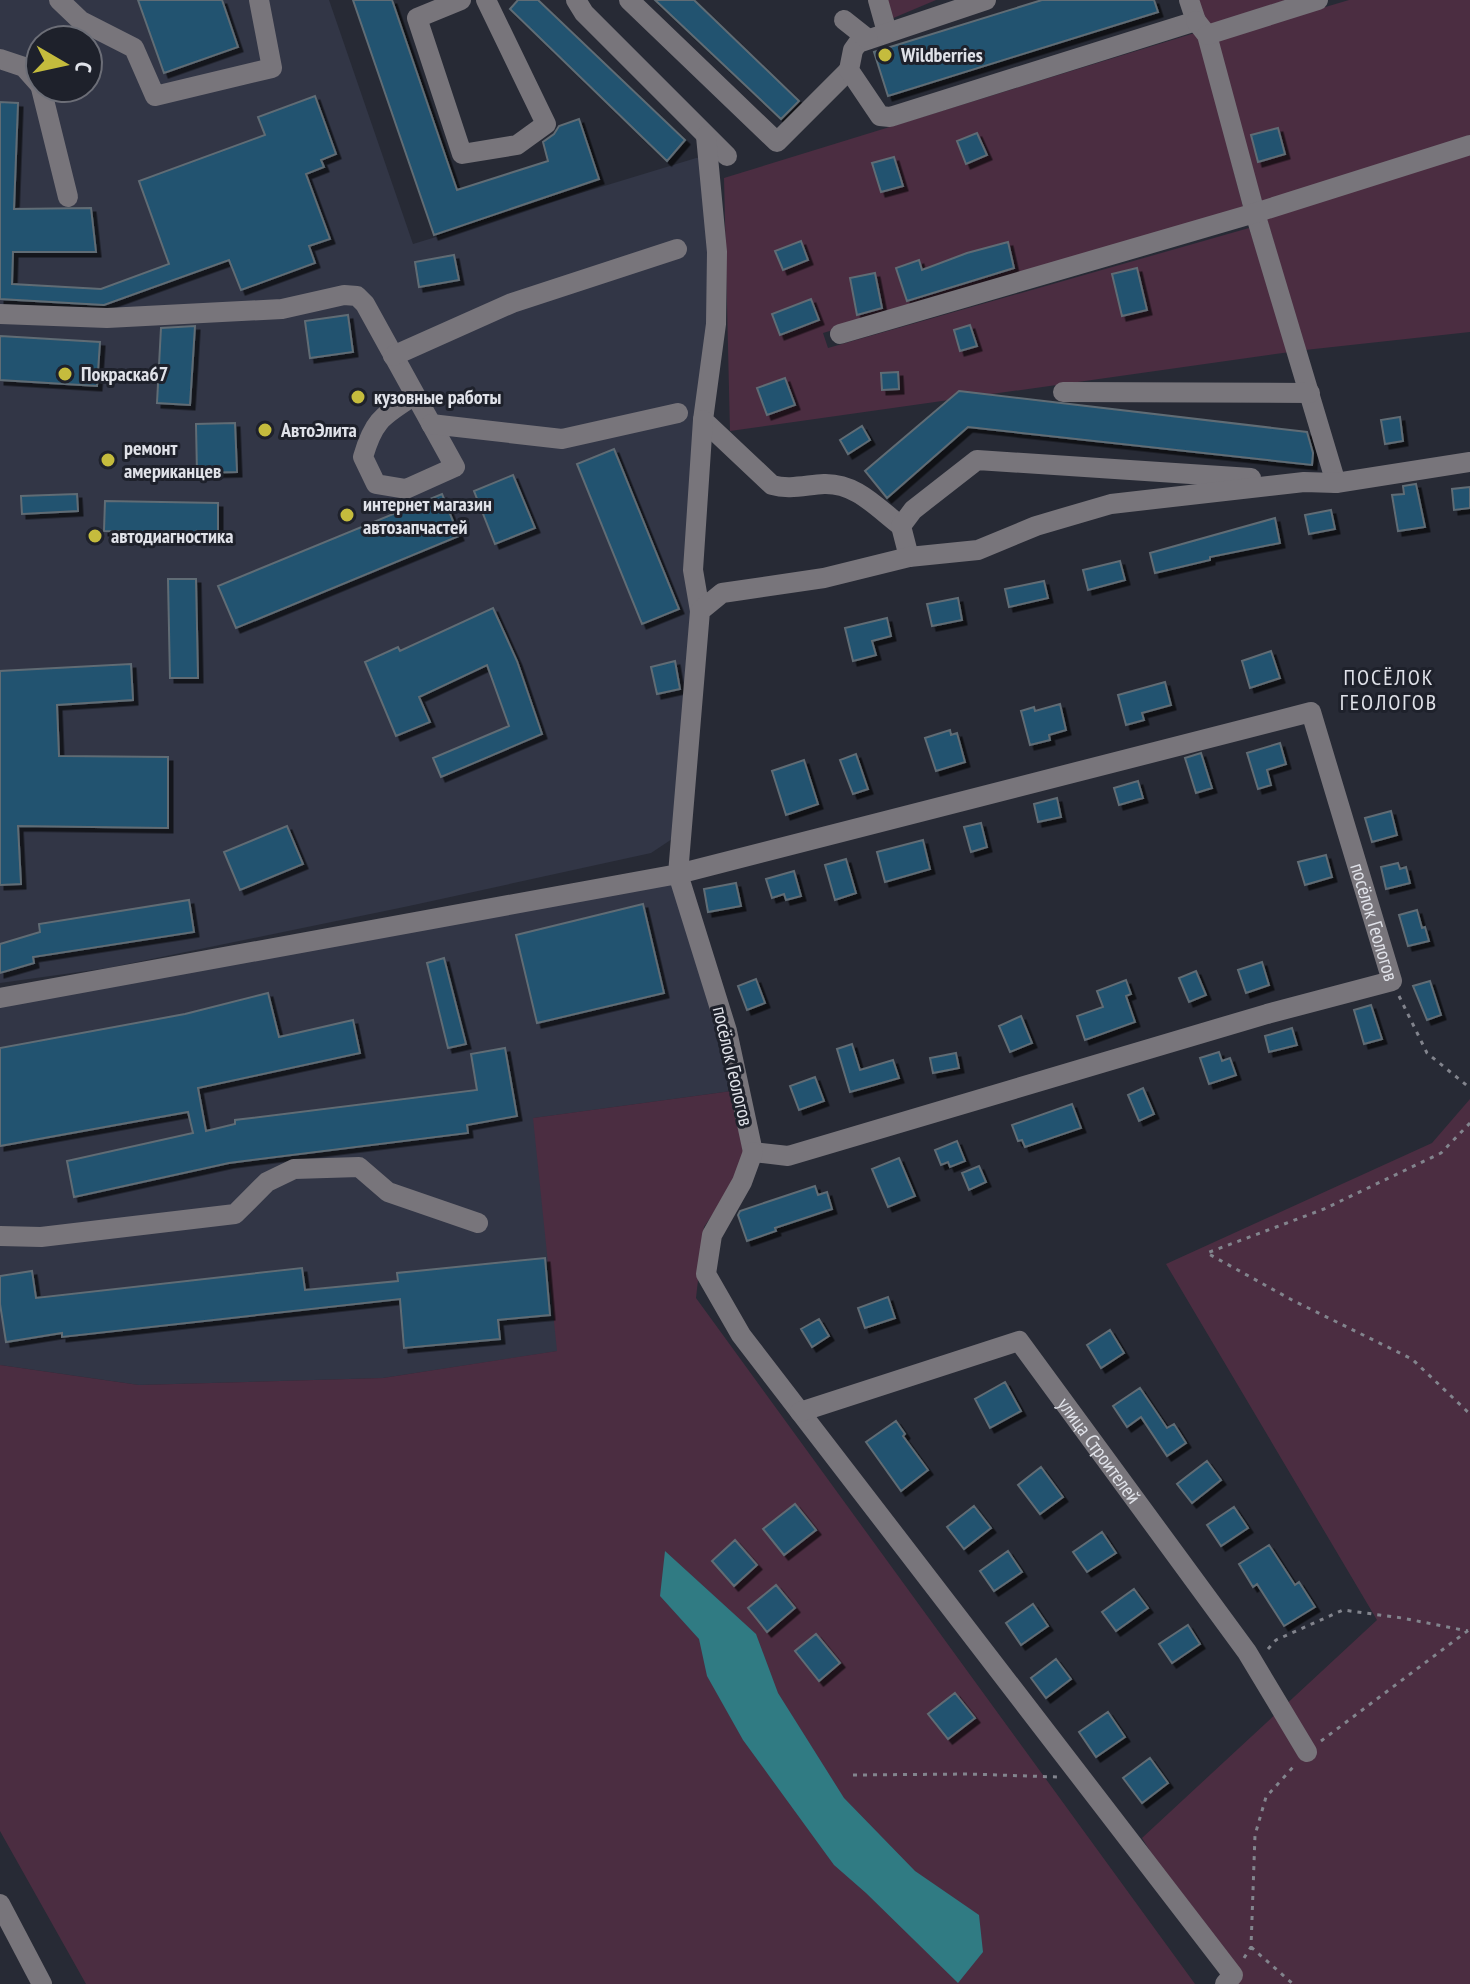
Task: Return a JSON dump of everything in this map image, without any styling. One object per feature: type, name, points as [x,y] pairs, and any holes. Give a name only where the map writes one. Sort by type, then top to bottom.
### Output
[{"type":"street","points":[[59,0],[81,21],[134,48],[155,96],[272,68],[259,0]]},
{"type":"street","points":[[461,0],[417,18],[462,154],[517,145],[546,124],[486,0]]},
{"type":"street","points":[[576,0],[584,13],[727,156]]},
{"type":"street","points":[[629,0],[777,142],[849,70],[853,50],[858,43],[986,0]]},
{"type":"street","points":[[878,0],[887,32]]},
{"type":"street","points":[[1189,0],[1202,28],[1336,483]]},
{"type":"street","points":[[849,70],[880,116],[890,117],[1202,28],[1318,0]]},
{"type":"street","points":[[844,20],[868,39]]},
{"type":"street","points":[[0,59],[24,67]]},
{"type":"street","points":[[44,104],[68,197]]},
{"type":"street","name":"посёлок Геологов","points":[[678,874],[1311,712],[1392,981],[1267,1014],[788,1156],[753,1152],[727,1031],[678,874],[700,611],[693,570],[703,420],[716,310],[717,252],[706,136]]},
{"type":"street","points":[[840,334],[1255,213],[1470,145]]},
{"type":"street","points":[[393,356],[512,303],[677,249]]},
{"type":"street","points":[[0,314],[107,318],[282,309],[344,295],[357,296],[365,304],[455,467],[406,489],[376,484],[363,457],[370,433],[381,417],[415,395]]},
{"type":"street","points":[[1063,392],[1310,393]]},
{"type":"street","points":[[431,424],[562,439],[678,413]]},
{"type":"street","points":[[703,420],[772,485],[783,488],[827,484],[851,487],[901,526],[909,557]]},
{"type":"street","points":[[901,526],[913,510],[977,460],[1336,483],[1470,462]]},
{"type":"street","points":[[700,611],[722,593],[824,578],[909,557],[978,550],[1036,526],[1111,504],[1304,482]]},
{"type":"street","points":[[0,998],[678,874]]},
{"type":"street","points":[[753,1152],[742,1182],[712,1235],[706,1274],[741,1335],[1081,1778],[1229,1979]]},
{"type":"street","points":[[0,1236],[41,1237],[235,1214],[267,1182],[294,1169],[359,1167],[388,1192],[478,1223]]},
{"type":"street","name":"улица Строителей","points":[[800,1412],[1019,1341],[1255,1663],[1307,1752]]},
{"type":"street","points":[[0,1904],[37,1982]]},
{"type":"path","points":[[1392,981],[1427,1053],[1470,1088]]},
{"type":"path","points":[[1470,1123],[1441,1153],[1324,1209],[1207,1253],[1292,1300],[1412,1359],[1470,1414]]},
{"type":"path","points":[[1255,1663],[1276,1640],[1343,1610],[1469,1630]]},
{"type":"path","points":[[1229,1979],[1251,1947],[1255,1835],[1266,1797],[1307,1752],[1469,1630]]},
{"type":"path","points":[[853,1775],[969,1774],[1081,1778]]},
{"type":"path","points":[[1251,1947],[1293,1984]]},
{"type":"shaded area","points":[[0,0],[329,0],[413,244],[706,155],[715,247],[693,610],[672,839],[651,853],[108,968],[0,983]]},
{"type":"shaded area","points":[[888,0],[936,0],[891,19]]},
{"type":"shaded area","points":[[1198,0],[1286,0],[1206,26]]},
{"type":"shaded area","points":[[1349,0],[1470,0],[1470,332],[1305,350],[1215,40]]},
{"type":"shaded area","points":[[1198,32],[1243,207],[823,333],[828,348],[1249,228],[1290,352],[730,431],[724,178]]},
{"type":"shaded area","points":[[683,876],[739,1090],[534,1118],[558,1351],[383,1378],[139,1385],[0,1365],[0,1002]]},
{"type":"shaded area","points":[[739,1090],[746,1165],[704,1227],[696,1298],[1195,1984],[86,1984],[0,1831],[0,1365],[139,1385],[383,1378],[557,1351],[533,1118]]},
{"type":"shaded area","points":[[1470,1099],[1470,1984],[1232,1984],[1142,1838],[1377,1620],[1166,1264],[1432,1143]]},
{"type":"water","points":[[665,1551],[756,1634],[778,1693],[844,1798],[915,1871],[979,1915],[983,1952],[958,1983],[834,1865],[743,1740],[707,1676],[699,1639],[660,1596]]},
{"type":"building","points":[[138,0],[222,0],[238,47],[164,73]]},
{"type":"building","points":[[353,0],[392,0],[457,190],[548,161],[543,142],[559,126],[579,119],[599,179],[434,235]]},
{"type":"building","points":[[518,0],[538,0],[685,140],[667,161],[510,9]]},
{"type":"building","points":[[655,0],[694,0],[799,101],[781,119]]},
{"type":"building","points":[[1042,0],[1154,0],[1158,12],[888,96],[874,52]]},
{"type":"building","points":[[315,96],[336,154],[321,160],[324,167],[306,174],[330,239],[309,246],[315,263],[241,290],[229,260],[104,305],[0,299],[0,102],[18,103],[14,209],[91,208],[96,252],[13,252],[12,284],[101,289],[169,264],[139,181],[265,135],[258,117]]},
{"type":"building","points":[[1278,128],[1285,154],[1258,162],[1251,135]]},
{"type":"building","points":[[977,133],[987,155],[966,164],[957,141]]},
{"type":"building","points":[[894,157],[903,186],[881,192],[872,163]]},
{"type":"building","points":[[801,241],[808,260],[783,270],[775,251]]},
{"type":"building","points":[[1008,242],[1014,268],[907,301],[896,268],[919,260],[922,270]]},
{"type":"building","points":[[454,255],[459,280],[419,287],[415,262]]},
{"type":"building","points":[[1137,268],[1147,310],[1122,316],[1112,274]]},
{"type":"building","points":[[875,273],[882,308],[857,315],[850,278]]},
{"type":"building","points":[[811,299],[819,320],[780,335],[772,314]]},
{"type":"building","points":[[348,315],[353,352],[310,358],[305,321]]},
{"type":"building","points":[[970,325],[977,346],[960,351],[954,330]]},
{"type":"building","points":[[195,326],[190,405],[157,403],[161,328]]},
{"type":"building","points":[[0,336],[100,342],[97,386],[0,380]]},
{"type":"building","points":[[898,372],[899,389],[882,390],[881,373]]},
{"type":"building","points":[[785,378],[795,405],[767,415],[757,388]]},
{"type":"building","points":[[959,391],[1307,432],[1313,453],[1312,465],[968,427],[887,498],[865,471]]},
{"type":"building","points":[[1400,417],[1403,441],[1385,444],[1381,420]]},
{"type":"building","points":[[235,423],[237,472],[197,473],[196,424]]},
{"type":"building","points":[[862,426],[870,440],[848,454],[840,440]]},
{"type":"building","points":[[614,449],[679,609],[642,624],[577,464]]},
{"type":"building","points":[[513,475],[535,528],[495,544],[474,491]]},
{"type":"building","points":[[1416,484],[1425,527],[1398,531],[1392,495],[1404,494],[1403,486]]},
{"type":"building","points":[[1470,487],[1470,508],[1454,510],[1452,489]]},
{"type":"building","points":[[77,494],[78,511],[22,514],[21,496]]},
{"type":"building","points":[[442,494],[459,536],[236,628],[218,586]]},
{"type":"building","points":[[105,501],[218,503],[218,533],[197,533],[196,530],[196,533],[104,531]]},
{"type":"building","points":[[1331,510],[1335,529],[1309,534],[1305,515]]},
{"type":"building","points":[[1275,518],[1280,543],[1210,557],[1210,560],[1155,573],[1150,553]]},
{"type":"building","points":[[1120,561],[1125,580],[1088,590],[1083,570]]},
{"type":"building","points":[[168,579],[196,579],[198,678],[170,678]]},
{"type":"building","points":[[1044,581],[1048,598],[1009,607],[1005,589]]},
{"type":"building","points":[[958,598],[962,620],[932,626],[927,604]]},
{"type":"building","points":[[493,608],[517,661],[542,734],[441,777],[433,758],[509,726],[487,665],[419,697],[430,722],[396,736],[365,662],[398,647],[400,651]]},
{"type":"building","points":[[887,618],[891,636],[872,641],[876,655],[853,661],[845,628]]},
{"type":"building","points":[[1271,651],[1280,678],[1250,688],[1242,661]]},
{"type":"building","points":[[675,661],[680,689],[657,694],[651,667]]},
{"type":"building","points":[[131,664],[133,700],[57,705],[59,756],[168,757],[168,828],[18,826],[21,884],[0,885],[0,671]]},
{"type":"building","points":[[1165,682],[1171,705],[1142,713],[1144,720],[1126,725],[1118,695]]},
{"type":"building","points":[[1060,704],[1066,730],[1049,735],[1050,740],[1030,745],[1021,711],[1034,707],[1035,711]]},
{"type":"building","points":[[950,730],[951,735],[957,733],[965,762],[936,771],[925,738]]},
{"type":"building","points":[[1280,743],[1286,764],[1267,770],[1271,785],[1258,789],[1247,753]]},
{"type":"building","points":[[1201,753],[1212,788],[1196,793],[1185,758]]},
{"type":"building","points":[[856,754],[868,789],[853,794],[840,760]]},
{"type":"building","points":[[804,760],[818,804],[786,815],[772,771]]},
{"type":"building","points":[[1138,781],[1143,798],[1119,805],[1114,788]]},
{"type":"building","points":[[1057,798],[1061,817],[1038,822],[1034,804]]},
{"type":"building","points":[[1391,811],[1397,835],[1372,842],[1365,818]]},
{"type":"building","points":[[981,823],[987,847],[971,852],[964,827]]},
{"type":"building","points":[[287,826],[303,864],[240,890],[224,852]]},
{"type":"building","points":[[923,840],[930,869],[885,882],[877,852]]},
{"type":"building","points":[[1326,855],[1332,877],[1305,885],[1298,862]]},
{"type":"building","points":[[846,859],[856,893],[835,900],[825,865]]},
{"type":"building","points":[[1398,863],[1400,869],[1406,867],[1410,883],[1386,889],[1381,867]]},
{"type":"building","points":[[794,871],[801,896],[786,900],[784,894],[772,898],[766,879]]},
{"type":"building","points":[[736,883],[741,906],[708,912],[704,889]]},
{"type":"building","points":[[189,900],[194,932],[33,957],[34,963],[0,973],[0,944],[40,932],[39,924]]},
{"type":"building","points":[[643,904],[664,993],[537,1023],[516,935]]},
{"type":"building","points":[[1417,910],[1429,941],[1408,946],[1399,915]]},
{"type":"building","points":[[444,958],[466,1044],[448,1048],[427,963]]},
{"type":"building","points":[[1262,962],[1269,985],[1246,993],[1238,970]]},
{"type":"building","points":[[1196,971],[1206,995],[1189,1002],[1179,978]]},
{"type":"building","points":[[756,979],[765,1003],[747,1010],[738,986]]},
{"type":"building","points":[[1126,980],[1131,994],[1126,996],[1135,1022],[1085,1040],[1077,1016],[1103,1007],[1097,991]]},
{"type":"building","points":[[1430,981],[1441,1015],[1427,1020],[1413,986]]},
{"type":"building","points":[[268,993],[279,1037],[353,1020],[360,1053],[198,1088],[206,1131],[235,1124],[235,1120],[477,1090],[471,1054],[505,1048],[517,1116],[467,1125],[468,1133],[229,1163],[74,1197],[67,1161],[193,1133],[188,1112],[0,1146],[0,1048],[185,1014]]},
{"type":"building","points":[[1371,1005],[1382,1039],[1364,1044],[1354,1010]]},
{"type":"building","points":[[1021,1016],[1032,1043],[1010,1052],[999,1026]]},
{"type":"building","points":[[1292,1028],[1297,1045],[1269,1052],[1265,1036]]},
{"type":"building","points":[[852,1044],[860,1070],[893,1060],[899,1078],[850,1092],[837,1049]]},
{"type":"building","points":[[1219,1052],[1222,1061],[1230,1058],[1236,1075],[1209,1084],[1200,1058]]},
{"type":"building","points":[[956,1053],[959,1068],[933,1073],[930,1058]]},
{"type":"building","points":[[815,1077],[824,1101],[799,1110],[790,1086]]},
{"type":"building","points":[[1143,1088],[1154,1114],[1139,1121],[1128,1095]]},
{"type":"building","points":[[1072,1104],[1081,1128],[1025,1147],[1022,1140],[1018,1141],[1012,1125]]},
{"type":"building","points":[[957,1141],[965,1161],[950,1167],[948,1162],[941,1165],[935,1150]]},
{"type":"building","points":[[899,1158],[915,1196],[888,1207],[872,1169]]},
{"type":"building","points":[[979,1166],[986,1182],[969,1190],[962,1173]]},
{"type":"building","points":[[815,1186],[818,1195],[827,1192],[832,1209],[747,1241],[738,1215],[740,1211]]},
{"type":"building","points":[[545,1258],[550,1315],[498,1320],[500,1339],[404,1348],[400,1299],[62,1337],[62,1333],[6,1342],[0,1304],[0,1276],[32,1271],[36,1298],[302,1268],[305,1290],[398,1281],[397,1273]]},
{"type":"building","points":[[888,1297],[895,1318],[865,1328],[858,1308]]},
{"type":"building","points":[[819,1319],[829,1336],[812,1347],[801,1329]]},
{"type":"building","points":[[1110,1330],[1124,1353],[1101,1368],[1087,1345]]},
{"type":"building","points":[[1005,1382],[1021,1411],[990,1428],[975,1399]]},
{"type":"building","points":[[1140,1388],[1167,1428],[1174,1424],[1186,1443],[1167,1456],[1141,1417],[1127,1427],[1113,1406]]},
{"type":"building","points":[[896,1421],[928,1470],[901,1491],[866,1442]]},
{"type":"building","points":[[1207,1461],[1221,1480],[1192,1503],[1177,1484]]},
{"type":"building","points":[[1041,1467],[1063,1497],[1040,1514],[1018,1485]]},
{"type":"building","points":[[795,1504],[816,1530],[784,1555],[763,1529]]},
{"type":"building","points":[[974,1506],[991,1528],[964,1549],[947,1527]]},
{"type":"building","points":[[1234,1507],[1248,1528],[1221,1546],[1207,1525]]},
{"type":"building","points":[[1102,1532],[1116,1553],[1087,1572],[1073,1552]]},
{"type":"building","points":[[735,1540],[757,1565],[734,1586],[712,1561]]},
{"type":"building","points":[[1269,1545],[1295,1585],[1299,1582],[1315,1607],[1284,1626],[1257,1584],[1253,1587],[1239,1564]]},
{"type":"building","points":[[1008,1551],[1022,1572],[994,1591],[980,1571]]},
{"type":"building","points":[[776,1585],[795,1608],[767,1632],[748,1608]]},
{"type":"building","points":[[1134,1589],[1148,1608],[1116,1631],[1102,1612]]},
{"type":"building","points":[[1033,1604],[1048,1626],[1021,1645],[1006,1623]]},
{"type":"building","points":[[1188,1625],[1200,1644],[1172,1663],[1159,1644]]},
{"type":"building","points":[[816,1634],[840,1663],[819,1681],[795,1651]]},
{"type":"building","points":[[1056,1659],[1071,1679],[1046,1698],[1031,1678]]},
{"type":"building","points":[[955,1693],[975,1718],[948,1739],[928,1714]]},
{"type":"building","points":[[1108,1712],[1125,1737],[1096,1757],[1079,1732]]},
{"type":"building","points":[[1150,1758],[1168,1783],[1142,1803],[1123,1778]]},
{"type":"place","name":"Wildberries","points":[[885,55]]},
{"type":"place","name":"Покраска67","points":[[65,374]]},
{"type":"place","name":"кузовные работы","points":[[358,397]]},
{"type":"place","name":"АвтоЭлита","points":[[265,430]]},
{"type":"place","name":"ремонт американцев","points":[[108,460]]},
{"type":"place","name":"интернет магазин автозапчастей","points":[[347,515]]},
{"type":"place","name":"автодиагностика","points":[[95,536]]},
{"type":"district","name":"ПОСЁЛОК ГЕОЛОГОВ","points":[[1389,690]]}]
